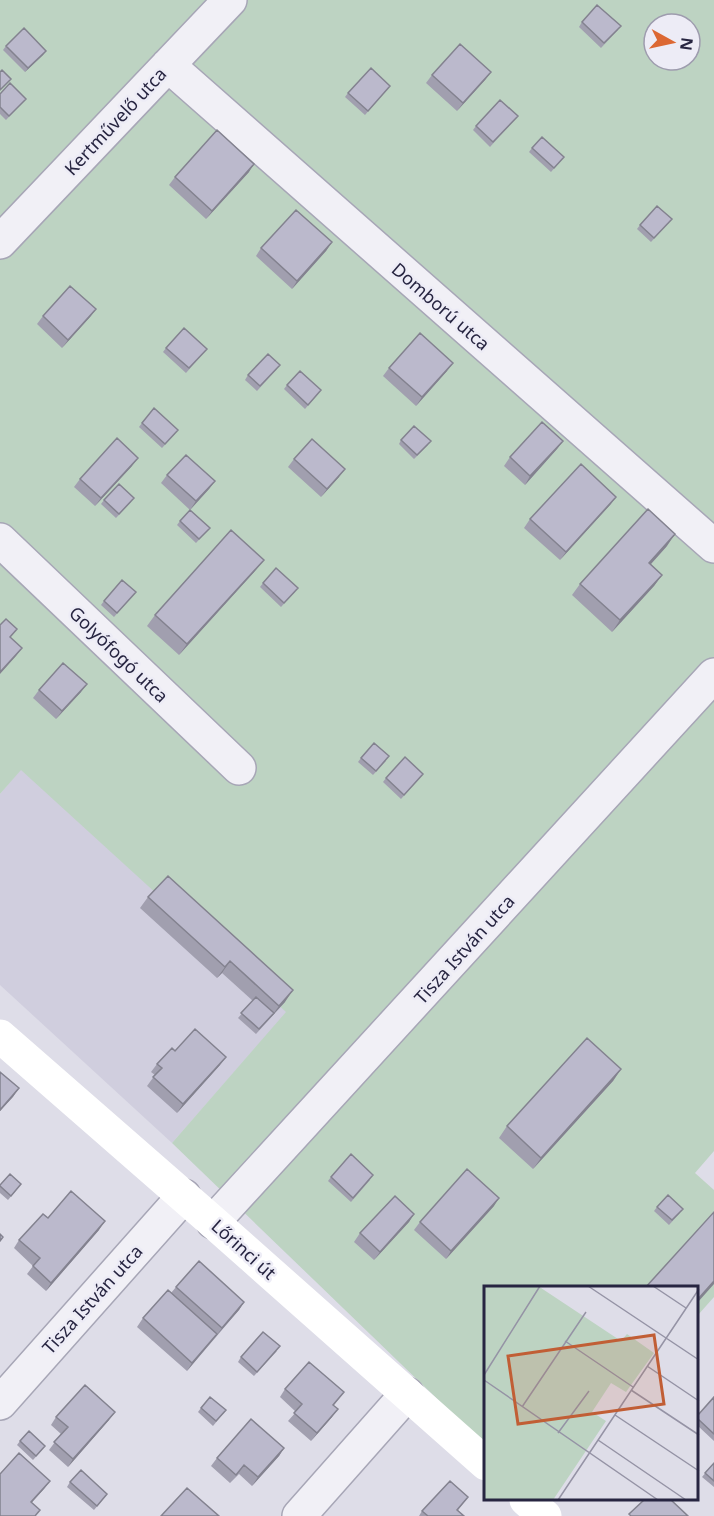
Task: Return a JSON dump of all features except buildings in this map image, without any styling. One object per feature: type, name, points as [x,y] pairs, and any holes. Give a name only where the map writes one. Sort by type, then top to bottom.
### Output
[{"type":"street","name":"Kertművelő utca","points":[[0,242],[230,0]]},
{"type":"street","name":"Domború utca","points":[[168,65],[714,546]]},
{"type":"street","name":"Golyófogó utca","points":[[0,540],[239,768]]},
{"type":"street","name":"Tisza István utca","points":[[213,1222],[714,675]]},
{"type":"street","name":"Lőrinci út","points":[[0,1036],[484,1462]]},
{"type":"street","name":"Tisza István utca","points":[[0,1403],[184,1196]]},
{"type":"street","points":[[299,1516],[407,1394]]},
{"type":"street","points":[[527,1501],[545,1516]]},
{"type":"shaded area","points":[[21,769],[287,1012],[172,1143],[0,985],[0,794]]},
{"type":"green space","points":[[0,0],[714,0],[714,1151],[695,1173],[714,1190],[714,1297],[699,1314],[699,1286],[484,1286],[484,1444],[172,1143],[286,1012],[21,770],[0,794]]}]
